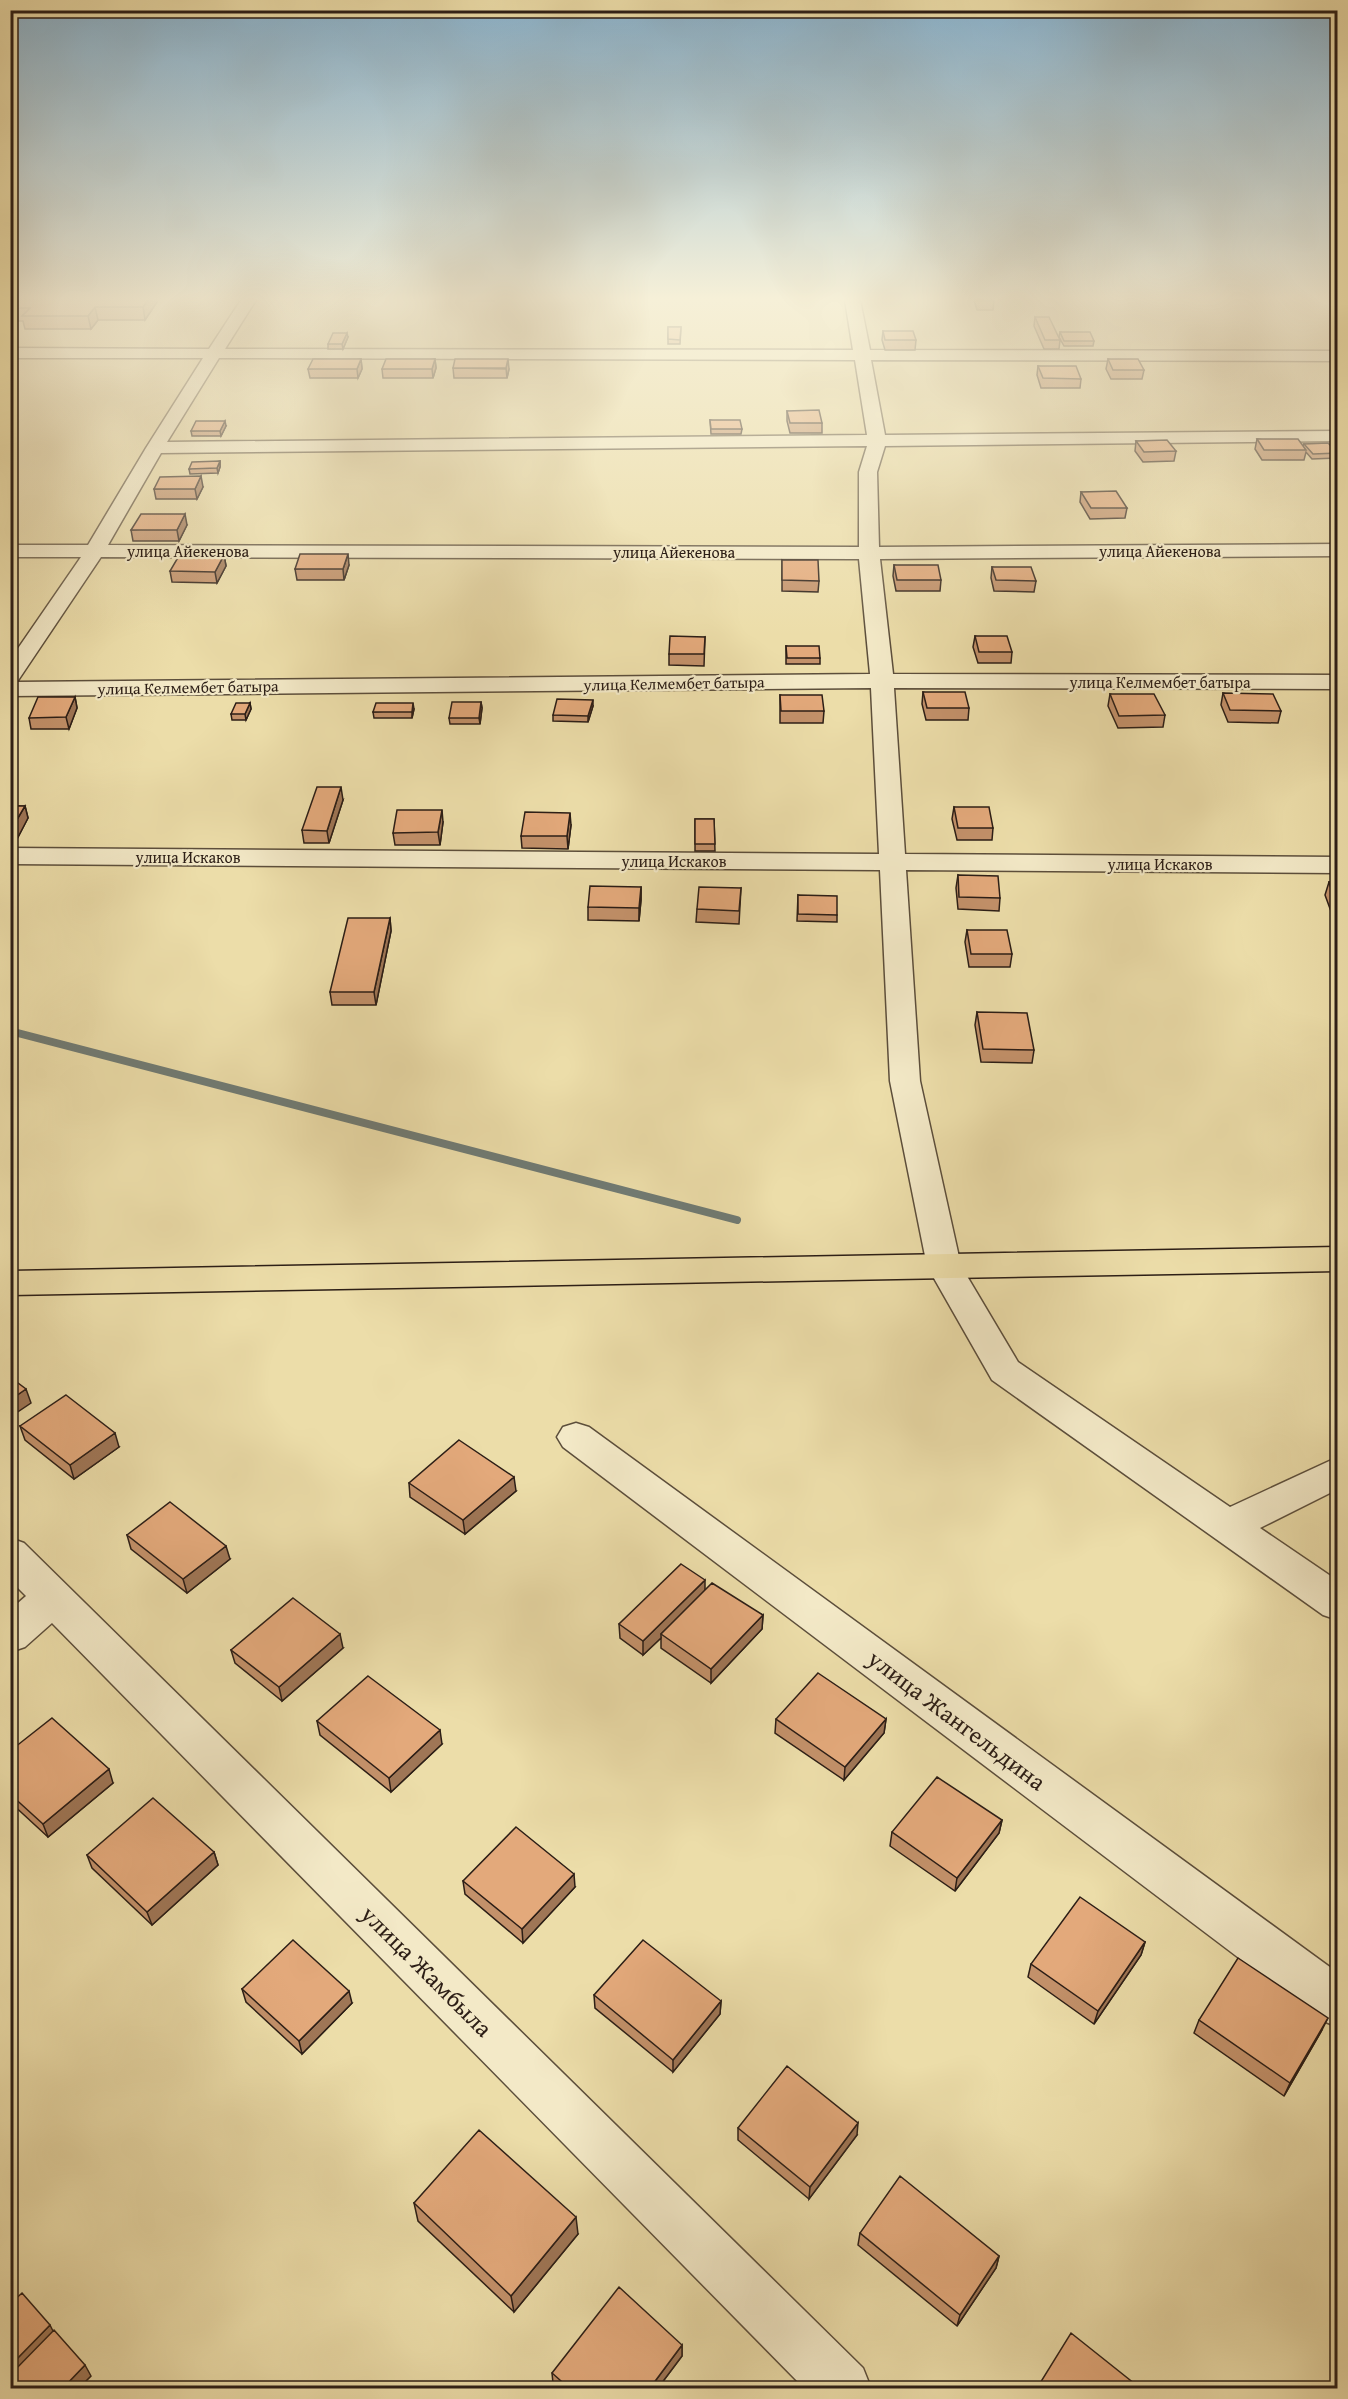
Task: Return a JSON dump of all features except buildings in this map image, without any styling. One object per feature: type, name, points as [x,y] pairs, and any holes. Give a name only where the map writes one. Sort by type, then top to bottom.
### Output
[{"type":"main road","points":[[10,1283],[1338,1258]]},
{"type":"street","points":[[10,677],[95,551],[177,412]]},
{"type":"street","points":[[872,412],[877,442],[868,472],[869,553],[882,681],[905,1081],[944,1266],[1005,1371],[1338,1603]]},
{"type":"street","points":[[155,447],[1338,436]]},
{"type":"street","name":"улица Айекенова","points":[[10,551],[869,553],[1338,550]]},
{"type":"street","name":"улица Келмембет батыра","points":[[10,689],[882,681],[1338,682]]},
{"type":"street","name":"улица Искаков","points":[[10,856],[1338,865]]},
{"type":"street","name":"улица Жангельдина","points":[[576,1437],[1338,2004]]},
{"type":"street","points":[[1227,1526],[1338,1472]]},
{"type":"street","points":[[1227,1526],[1338,1577]]},
{"type":"street","name":"улица Жамбыла","points":[[10,1554],[843,2388]]},
{"type":"street","points":[[10,1635],[53,1597]]},
{"type":"waterway","points":[[10,1031],[737,1220]]}]
